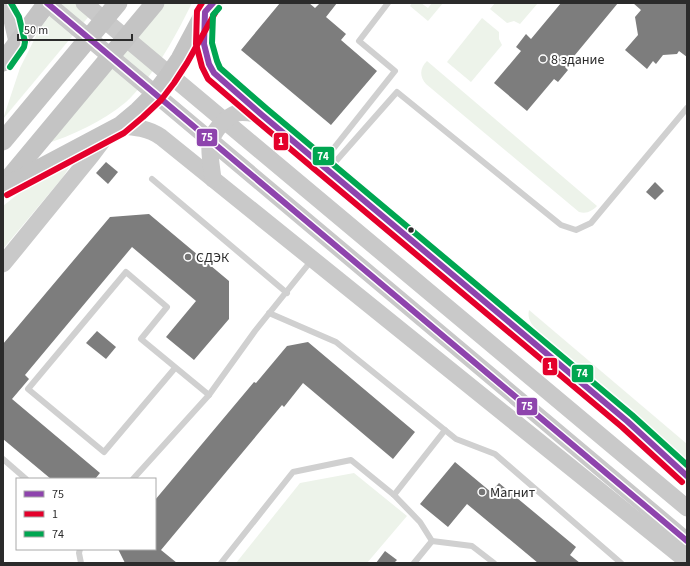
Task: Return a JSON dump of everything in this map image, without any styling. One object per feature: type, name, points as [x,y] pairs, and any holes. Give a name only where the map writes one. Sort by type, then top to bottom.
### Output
[{"type":"main road","points":[[4,64],[17,42],[47,3],[687,541]]},
{"type":"main road","points":[[84,3],[687,508]]},
{"type":"main road","points":[[3,141],[118,3]]},
{"type":"main road","points":[[3,185],[156,3]]},
{"type":"main road","points":[[3,6],[12,20],[17,42]]},
{"type":"main road","points":[[209,8],[204,44],[209,64],[214,73],[627,421],[687,476]]},
{"type":"main road","points":[[3,188],[114,129],[138,111],[167,78],[180,59],[209,8]]},
{"type":"main road","points":[[213,179],[210,146],[213,135],[227,118],[237,113],[246,112],[262,115]]},
{"type":"main road","points":[[3,264],[114,129],[144,128],[153,131],[684,561]]},
{"type":"lane","points":[[324,167],[395,71],[359,41],[388,3]]},
{"type":"lane","points":[[324,167],[397,92],[561,225],[576,230],[591,223],[687,108]]},
{"type":"lane","points":[[152,179],[287,293]]},
{"type":"lane","points":[[134,478],[209,395],[269,313],[287,293],[312,259]]},
{"type":"lane","points":[[175,368],[104,452],[28,389],[126,272],[167,307],[141,339],[209,395]]},
{"type":"lane","points":[[269,313],[336,342],[456,439],[495,454],[621,563]]},
{"type":"lane","points":[[394,495],[445,430]]},
{"type":"lane","points":[[3,459],[25,478]]},
{"type":"lane","points":[[221,563],[293,472],[351,460],[394,495],[420,522],[432,541]]},
{"type":"lane","points":[[414,563],[432,541]]},
{"type":"lane","points":[[432,541],[472,546],[494,563]]},
{"type":"lane","points":[[80,550],[81,563]]},
{"type":"shaded area","points":[[60,3],[100,3],[3,119],[20,68],[40,28]]},
{"type":"shaded area","points":[[163,3],[192,3],[163,56],[141,86],[126,102],[107,116],[65,137],[43,145]]},
{"type":"shaded area","points":[[412,3],[421,3],[428,8],[432,3],[443,3],[428,21],[410,6]]},
{"type":"shaded area","points":[[495,3],[538,3],[520,24],[514,21],[507,23],[490,9]]},
{"type":"shaded area","points":[[482,18],[499,32],[499,39],[502,45],[471,82],[447,62]]},
{"type":"shaded area","points":[[427,61],[597,206],[589,212],[579,212],[426,84],[422,78],[421,72]]},
{"type":"shaded area","points":[[75,158],[63,177],[3,249],[3,206],[37,179]]},
{"type":"shaded area","points":[[529,310],[687,444],[687,464],[631,416],[537,330],[530,321]]},
{"type":"shaded area","points":[[354,473],[407,516],[367,563],[236,563],[300,483]]},
{"type":"building","points":[[280,3],[309,3],[315,8],[320,3],[337,3],[326,17],[346,34],[341,40],[377,71],[331,125],[241,50]]},
{"type":"building","name":"8 здание","points":[[561,3],[618,3],[565,67],[568,70],[558,82],[554,79],[527,111],[494,83],[521,51],[516,47],[526,34],[531,39]]},
{"type":"building","name":"8 здание","points":[[633,3],[687,3],[687,57],[679,51],[677,54],[663,55],[656,64],[653,61],[647,69],[625,50],[638,35],[635,17],[641,10]]},
{"type":"building","points":[[106,162],[118,172],[108,184],[96,173]]},
{"type":"building","points":[[655,182],[664,191],[655,200],[646,192]]},
{"type":"building","points":[[149,214],[229,281],[229,319],[194,360],[166,337],[196,301],[132,247],[25,375],[29,379],[12,399],[100,473],[96,478],[50,478],[3,439],[3,344],[110,217]]},
{"type":"building","points":[[97,331],[116,347],[106,359],[86,343]]},
{"type":"building","points":[[308,342],[415,432],[393,459],[303,383],[284,407],[282,405],[161,550],[177,563],[125,563],[118,550],[156,550],[156,499],[254,382],[256,383],[287,346]]},
{"type":"building","points":[[455,462],[491,492],[499,483],[576,547],[570,555],[580,563],[538,563],[467,504],[448,527],[420,504]]},
{"type":"building","points":[[385,551],[397,560],[394,563],[376,563]]},
{"type":"transit line","name":"74","points":[[10,67],[24,47],[25,42],[19,17],[11,3]]},
{"type":"transit line","name":"75","points":[[47,3],[687,541]]},
{"type":"transit line","name":"1","points":[[202,3],[197,11],[196,44],[202,67],[208,79],[622,427],[682,482]]},
{"type":"transit line","name":"75","points":[[213,3],[205,12],[204,44],[209,64],[214,73],[627,421],[687,476]]},
{"type":"transit line","name":"74","points":[[219,8],[213,15],[212,43],[220,68],[632,415],[687,465]]},
{"type":"transit line","name":"1","points":[[7,195],[124,133],[143,117],[161,100],[174,83],[215,13]]},
{"type":"place","name":"8 здание","points":[[543,59]]},
{"type":"place","name":"СДЭК","points":[[188,257]]},
{"type":"place","name":"Магнит","points":[[482,492]]}]
